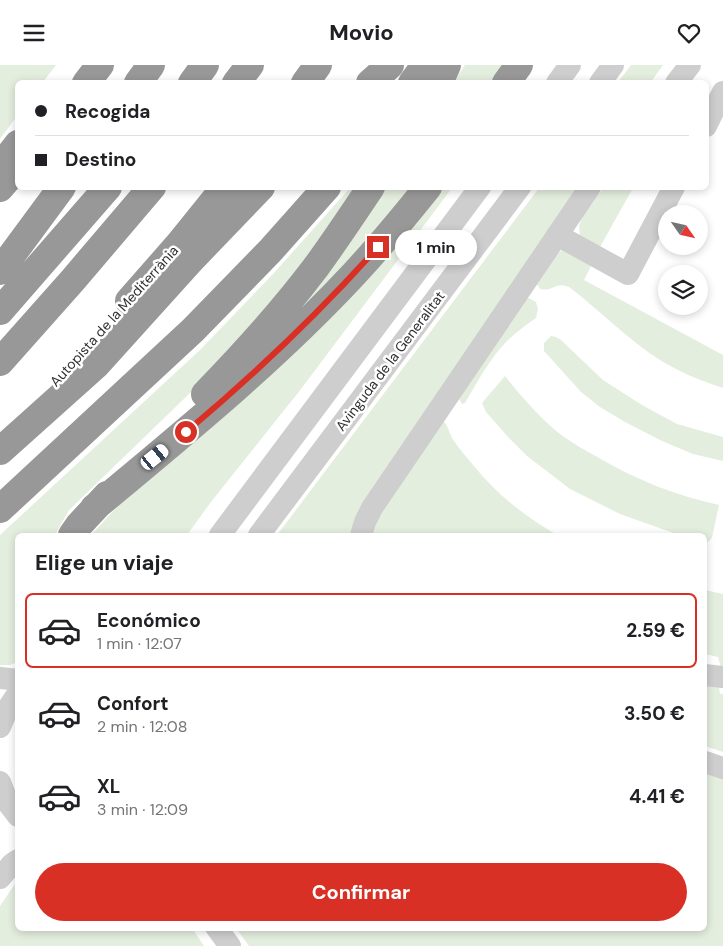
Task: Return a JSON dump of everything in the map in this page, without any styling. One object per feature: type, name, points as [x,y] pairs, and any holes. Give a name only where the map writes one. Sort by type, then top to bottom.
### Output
[{"type":"highway","points":[[68,80],[79,65]]},
{"type":"highway","points":[[88,80],[100,65]]},
{"type":"highway","points":[[140,80],[151,65]]},
{"type":"highway","points":[[194,80],[205,65]]},
{"type":"highway","points":[[238,80],[250,65]]},
{"type":"highway","points":[[307,80],[318,65]]},
{"type":"highway","points":[[373,80],[390,65]]},
{"type":"highway","points":[[414,80],[425,65]]},
{"type":"highway","points":[[440,80],[448,65]]},
{"type":"highway","points":[[508,80],[519,65]]},
{"type":"highway","points":[[0,167],[15,148]]},
{"type":"highway","points":[[0,188],[15,170]]},
{"type":"highway","points":[[0,271],[60,190]]},
{"type":"highway","points":[[0,311],[105,190]]},
{"type":"highway","points":[[0,362],[149,190]]},
{"type":"highway","name":"Autopista de la Mediterrània","points":[[0,442],[103,331],[179,244],[222,190]]},
{"type":"highway","points":[[0,451],[96,365],[189,262],[258,190]]},
{"type":"highway","points":[[0,509],[193,330],[270,251],[324,190]]},
{"type":"highway","points":[[74,533],[94,508],[234,364],[278,314],[316,267],[369,190]]},
{"type":"highway","points":[[94,508],[258,369],[354,275],[426,190]]},
{"type":"street","points":[[559,80],[570,65]]},
{"type":"street","points":[[602,80],[613,65]]},
{"type":"street","points":[[665,80],[676,65]]},
{"type":"street","points":[[678,80],[690,65]]},
{"type":"street","points":[[709,120],[723,92]]},
{"type":"street","points":[[221,533],[478,190]]},
{"type":"street","name":"Avinguda de la Generalitat","points":[[261,533],[518,190]]},
{"type":"street","points":[[362,533],[372,508],[588,190]]},
{"type":"street","points":[[558,235],[628,274],[672,190]]},
{"type":"street","points":[[707,675],[723,677]]},
{"type":"street","points":[[0,678],[15,680]]},
{"type":"street","points":[[1,720],[15,697]]},
{"type":"street","points":[[707,763],[723,768]]},
{"type":"street","points":[[0,878],[15,862]]},
{"type":"street","points":[[219,931],[230,946]]},
{"type":"green space","points":[[0,65],[56,65],[45,80],[15,80],[15,119],[0,139]]},
{"type":"green space","points":[[465,65],[508,65],[497,80],[455,80]]},
{"type":"green space","points":[[631,65],[663,65],[652,80],[620,80]]},
{"type":"green space","points":[[348,190],[353,190],[341,210],[287,285],[217,367],[69,510],[56,533],[15,533],[15,663],[0,665],[0,535],[201,349],[273,274]]},
{"type":"green space","points":[[379,190],[412,190],[376,236],[279,333]]},
{"type":"green space","points":[[437,190],[450,190],[301,389],[188,533],[93,533],[131,492]]},
{"type":"green space","points":[[537,190],[578,190],[357,515],[350,533],[279,533]]},
{"type":"green space","points":[[602,190],[632,190],[600,247],[580,238],[579,226],[582,218]]},
{"type":"green space","points":[[568,249],[593,262],[584,280],[723,355],[723,388],[685,374],[665,363],[636,343],[569,287],[560,285],[545,290],[540,289],[537,284],[557,254],[562,250]]},
{"type":"green space","points":[[529,298],[536,302],[538,309],[536,318],[514,334],[502,347],[485,370],[465,403],[462,404],[459,399],[526,299]]},
{"type":"green space","points":[[551,336],[561,340],[603,380],[642,405],[677,424],[723,437],[723,461],[693,454],[662,441],[600,407],[581,392],[544,351],[544,343]]},
{"type":"green space","points":[[505,376],[546,421],[560,434],[579,447],[643,480],[687,497],[719,505],[712,538],[707,543],[707,533],[673,533],[620,514],[570,489],[527,456],[486,412],[482,403]]},
{"type":"green space","points":[[443,421],[459,448],[492,486],[523,513],[554,533],[373,533],[372,528]]},
{"type":"green space","points":[[707,590],[723,594],[723,665],[721,668],[718,657],[707,654]]},
{"type":"green space","points":[[707,685],[719,687],[720,694],[723,694],[723,752],[707,747]]},
{"type":"green space","points":[[707,773],[723,778],[723,946],[249,946],[238,931],[707,931]]},
{"type":"green space","points":[[15,884],[15,931],[194,931],[204,946],[0,946],[0,906]]},
{"type":"route","points":[[186,432],[258,369],[310,319],[354,275],[378,247]]}]
